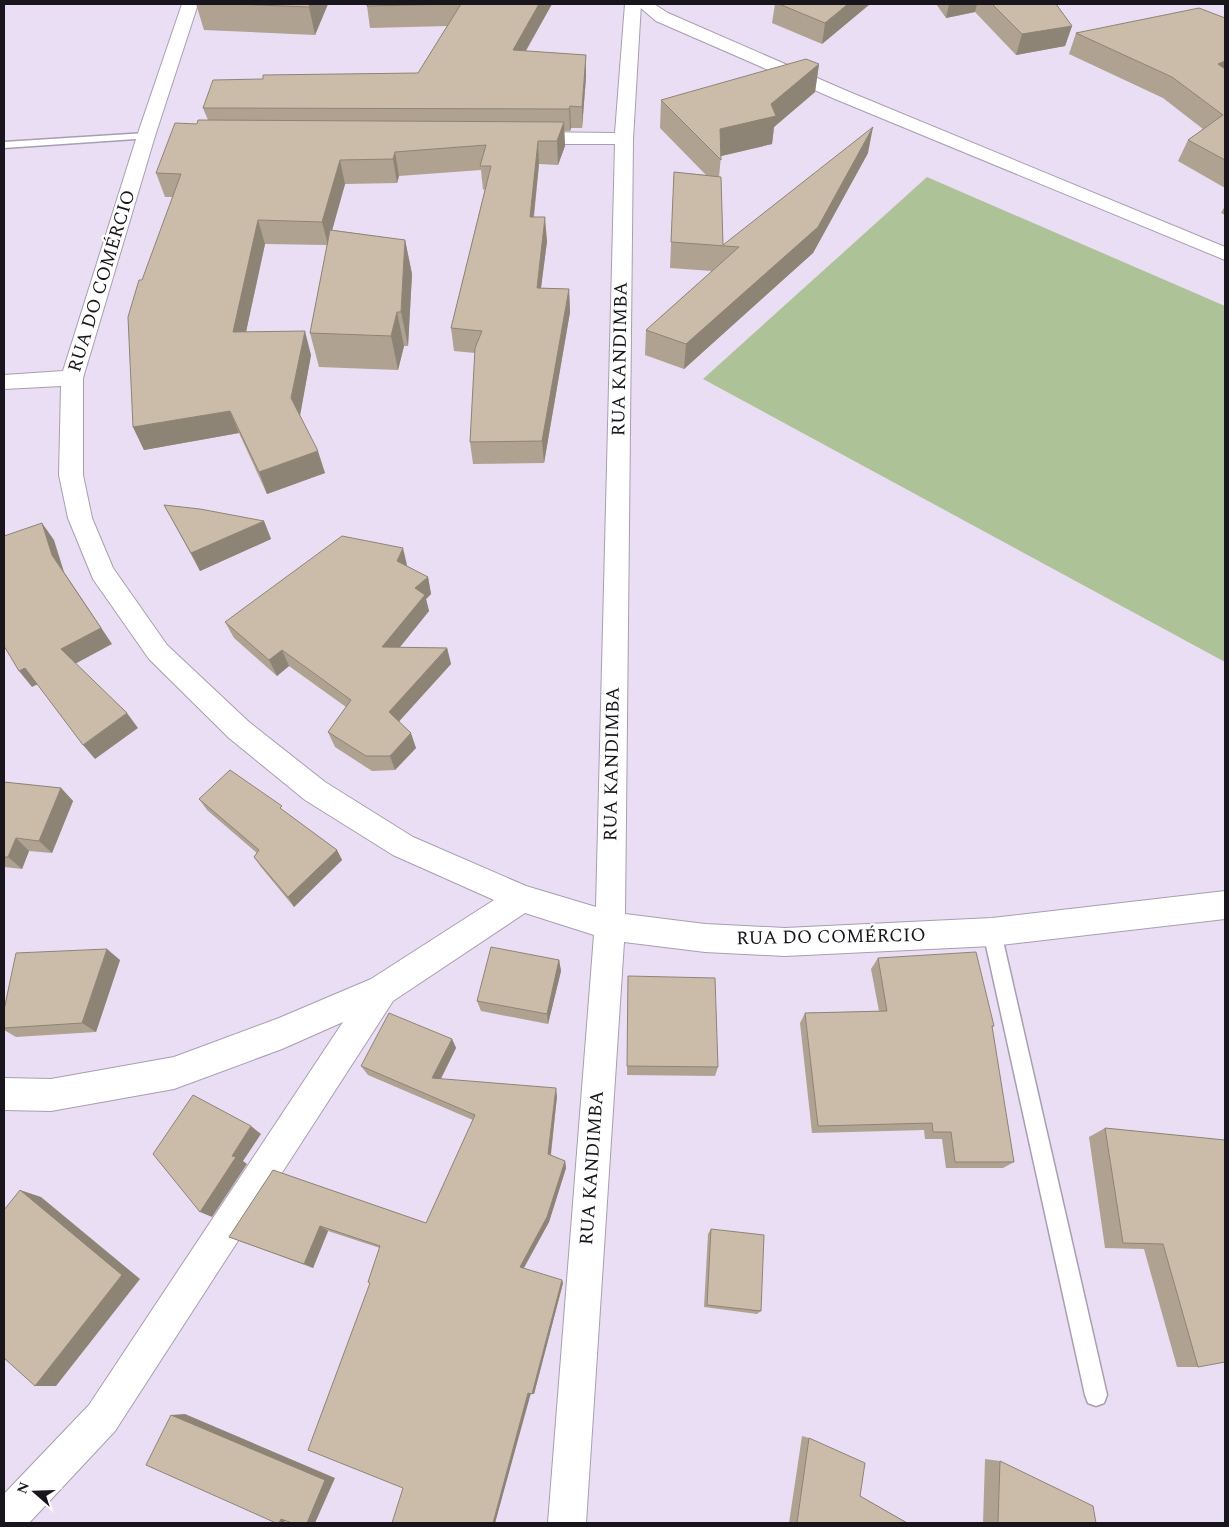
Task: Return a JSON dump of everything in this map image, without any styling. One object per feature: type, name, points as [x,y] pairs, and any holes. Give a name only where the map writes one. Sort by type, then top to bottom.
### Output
[{"type":"street","name":"RUA DO COMÉRCIO","points":[[190,4],[156,136],[72,378],[71,475],[80,518],[102,572],[158,652],[239,730],[315,790],[403,846],[522,898],[610,926],[706,938],[785,942],[992,932],[1225,905]]},
{"type":"street","name":"RUA KANDIMBA","points":[[567,1523],[610,926],[624,138],[633,4]]},
{"type":"street","points":[[644,4],[662,17],[841,95],[1225,254]]},
{"type":"street","points":[[514,138],[624,138]]},
{"type":"street","points":[[4,382],[72,378]]},
{"type":"street","points":[[4,1094],[51,1095],[174,1074],[282,1033],[382,990],[522,898]]},
{"type":"street","points":[[4,1522],[102,1418],[382,990]]},
{"type":"lane","points":[[4,145],[156,136]]},
{"type":"lane","points":[[992,932],[1096,1395]]},
{"type":"green space","points":[[927,177],[1225,306],[1225,662],[703,379]]},
{"type":"building","points":[[233,4],[310,4],[309,7]]},
{"type":"building","points":[[367,4],[461,4],[367,6]]},
{"type":"building","points":[[461,4],[539,4],[513,50],[586,55],[582,107],[570,106],[569,109],[203,108],[213,80],[263,79],[263,75],[418,73]]},
{"type":"building","points":[[779,4],[848,4],[825,23]]},
{"type":"building","points":[[992,4],[1056,4],[1072,26],[1022,34]]},
{"type":"building","points":[[1199,8],[1225,18],[1225,61],[1218,64],[1225,69],[1225,160],[1188,140],[1223,115],[1172,77],[1076,33]]},
{"type":"building","points":[[806,59],[819,64],[771,104],[776,116],[720,129],[721,160],[661,100]]},
{"type":"building","points":[[198,120],[564,122],[557,141],[538,141],[530,217],[545,217],[537,288],[569,289],[542,441],[470,442],[475,348],[482,331],[451,328],[491,166],[480,166],[486,145],[395,152],[393,159],[340,160],[322,222],[258,220],[233,332],[305,331],[291,398],[318,451],[259,472],[230,411],[133,427],[128,317],[139,280],[142,280],[181,174],[156,173],[175,123],[197,124]]},
{"type":"building","points":[[873,127],[818,227],[686,344],[646,330],[739,247],[671,242],[674,172],[721,177],[723,245]]},
{"type":"building","points":[[330,230],[405,240],[401,312],[397,312],[391,336],[310,333]]},
{"type":"building","points":[[164,505],[200,509],[264,521],[191,553]]},
{"type":"building","points":[[42,523],[52,555],[101,628],[61,649],[127,713],[83,745],[25,668],[19,671],[4,646],[4,536]]},
{"type":"building","points":[[342,536],[403,548],[397,561],[428,577],[415,588],[425,595],[382,647],[447,648],[389,712],[411,733],[390,756],[366,756],[328,732],[351,700],[282,650],[269,660],[225,622]]},
{"type":"building","points":[[230,770],[282,806],[280,808],[337,850],[288,897],[254,857],[259,850],[199,799]]},
{"type":"building","points":[[4,782],[61,788],[39,841],[16,838],[8,857],[4,857]]},
{"type":"building","points":[[491,947],[559,960],[547,1014],[477,1001]]},
{"type":"building","points":[[107,949],[82,1023],[4,1028],[4,1010],[16,953]]},
{"type":"building","points":[[976,952],[994,1026],[992,1026],[1014,1162],[955,1162],[951,1132],[933,1132],[932,1123],[818,1126],[805,1013],[887,1011],[878,958]]},
{"type":"building","points":[[628,976],[715,978],[718,1067],[627,1066]]},
{"type":"building","points":[[389,1013],[452,1039],[432,1078],[556,1088],[548,1154],[565,1161],[547,1217],[520,1267],[562,1280],[532,1394],[528,1393],[493,1523],[392,1523],[403,1488],[308,1450],[370,1283],[368,1282],[380,1246],[320,1226],[304,1264],[229,1237],[273,1170],[426,1223],[475,1115],[361,1066]]},
{"type":"building","points":[[193,1095],[251,1126],[232,1156],[236,1157],[200,1212],[153,1154]]},
{"type":"building","points":[[1105,1128],[1225,1140],[1225,1362],[1198,1367],[1163,1244],[1123,1243]]},
{"type":"building","points":[[20,1190],[122,1275],[35,1386],[4,1358],[4,1210]]},
{"type":"building","points":[[711,1229],[764,1235],[761,1311],[707,1305]]},
{"type":"building","points":[[171,1415],[325,1480],[307,1523],[292,1523],[281,1519],[279,1523],[276,1523],[146,1465]]},
{"type":"building","points":[[809,1438],[865,1463],[860,1496],[907,1523],[797,1523]]},
{"type":"building","points":[[1000,1461],[1093,1506],[1096,1523],[998,1523]]}]
